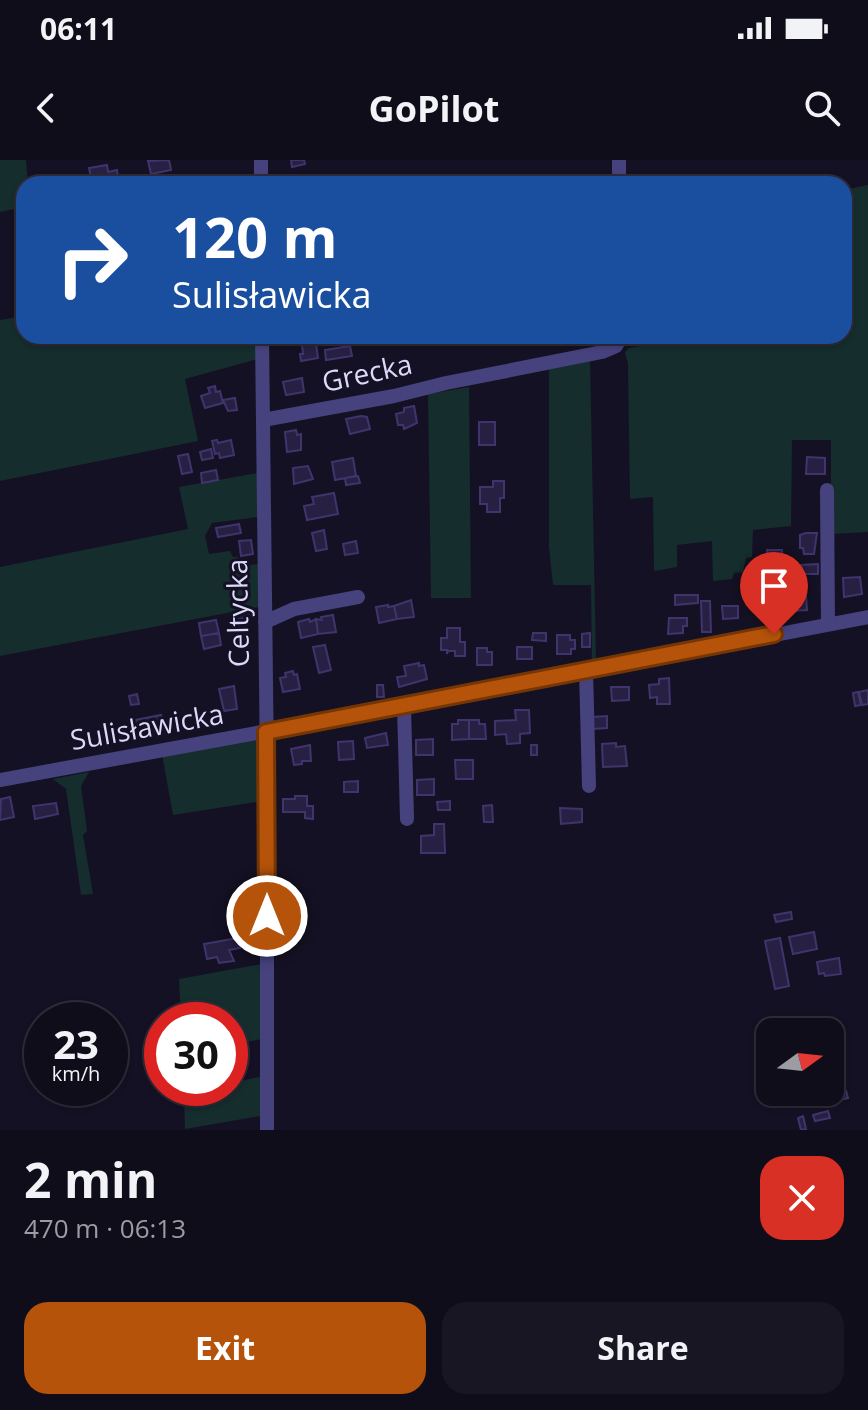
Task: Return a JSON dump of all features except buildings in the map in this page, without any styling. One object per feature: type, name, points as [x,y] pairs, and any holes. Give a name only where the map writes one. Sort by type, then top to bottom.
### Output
[{"type":"street","name":"Celtycka","points":[[262,344],[267,1130]]},
{"type":"street","name":"Grecka","points":[[263,420],[602,352],[614,344]]},
{"type":"street","points":[[827,490],[828,624]]},
{"type":"street","points":[[265,622],[294,609],[358,597]]},
{"type":"street","name":"Sulisławicka","points":[[0,780],[868,617]]},
{"type":"street","points":[[586,670],[589,786]]},
{"type":"street","points":[[404,706],[407,819]]},
{"type":"green space","points":[[0,160],[26,160],[27,176],[16,176],[16,209],[0,212]]},
{"type":"green space","points":[[868,185],[868,532],[831,534],[831,440],[792,440],[791,526],[753,530],[752,557],[746,558],[743,572],[734,573],[732,579],[713,581],[712,541],[677,545],[677,567],[654,571],[653,497],[630,499],[628,364],[625,352],[629,348],[650,344],[852,344],[852,188]]},
{"type":"green space","points":[[16,317],[16,344],[258,344],[258,359],[185,379],[198,441],[0,481],[0,320]]},
{"type":"green space","points":[[590,358],[596,662],[592,663],[591,585],[553,585],[549,547],[549,366]]},
{"type":"green space","points":[[469,387],[471,598],[431,598],[428,394]]},
{"type":"green space","points":[[257,473],[258,517],[212,523],[205,536],[209,554],[230,551],[233,557],[238,557],[241,566],[259,564],[259,607],[0,656],[0,567],[188,529],[179,487]]},
{"type":"green space","points":[[260,739],[263,801],[173,815],[162,754]]},
{"type":"green space","points":[[89,772],[81,786],[87,831],[83,835],[93,894],[81,895],[66,789],[53,779]]},
{"type":"green space","points":[[262,964],[262,1039],[248,1042],[248,1002],[180,1002],[179,979]]},
{"type":"green space","points":[[260,1077],[262,1081],[260,1116],[185,1129],[184,1106],[248,1106],[248,1079]]},
{"type":"route","points":[[267,916],[266,732],[774,634]]}]
